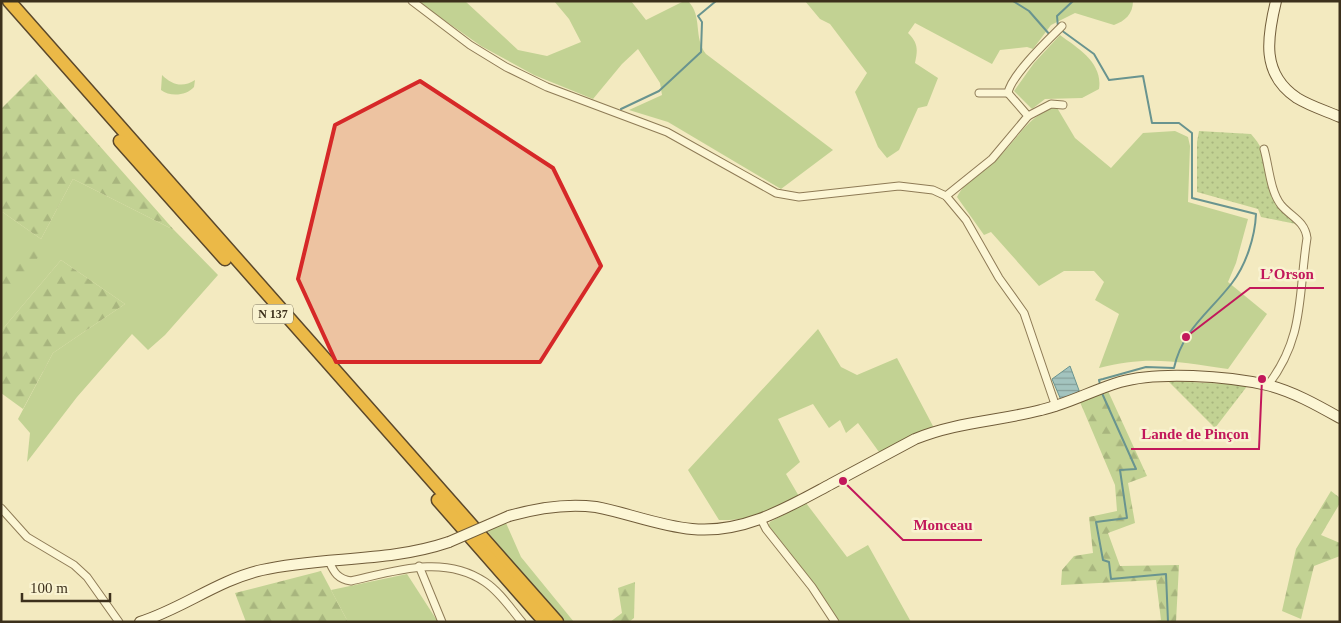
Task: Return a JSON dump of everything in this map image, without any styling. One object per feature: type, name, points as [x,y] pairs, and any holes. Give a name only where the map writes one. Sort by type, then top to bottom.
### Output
[{"type":"highway","name":"N 137","points":[[9,1],[557,622]]},
{"type":"highway","name":"N 137","points":[[1,6],[545,622]]},
{"type":"street","points":[[412,1],[470,46],[506,67],[547,87],[667,132],[776,193],[799,197],[899,186],[932,190],[946,196],[962,215],[998,278],[1024,313],[1056,407]]},
{"type":"street","points":[[1276,1],[1268,55],[1280,82],[1298,99],[1340,117]]},
{"type":"street","points":[[1008,93],[1010,86],[1032,57],[1062,26]]},
{"type":"street","points":[[979,93],[1008,93],[1028,116]]},
{"type":"street","points":[[946,196],[992,159],[1028,116],[1051,104],[1063,105]]},
{"type":"street","points":[[1264,149],[1276,198],[1283,207],[1303,224],[1307,238],[1297,326],[1290,350],[1268,385]]},
{"type":"street","points":[[140,622],[230,581],[259,570],[329,561],[402,555],[449,542],[509,516],[539,508],[578,506],[596,508],[692,529],[734,527],[761,519],[789,507],[915,439],[936,430],[1056,407],[1100,389],[1138,378],[1160,376],[1222,379],[1268,385],[1340,418]]},
{"type":"street","points":[[1,508],[27,536],[74,565],[87,577],[119,622]]},
{"type":"street","points":[[761,519],[766,529],[812,587],[835,622]]},
{"type":"street","points":[[329,561],[337,576],[342,580],[351,580],[419,566],[434,565],[450,568],[485,581],[522,622]]},
{"type":"street","points":[[419,566],[442,622]]},
{"type":"highlighted area","points":[[420,81],[553,168],[601,266],[540,362],[336,362],[298,279],[335,125]]},
{"type":"green space","points":[[417,1],[465,1],[518,50],[547,56],[581,42],[569,19],[554,1],[631,1],[646,20],[684,1],[688,1],[693,7],[700,41],[706,54],[833,150],[781,189],[668,122],[629,110],[662,95],[660,83],[638,49],[622,64],[593,99],[534,75],[481,46]]},
{"type":"green space","points":[[805,1],[1133,1],[1133,6],[1125,19],[1114,25],[1075,13],[1051,25],[1033,49],[1027,47],[1000,50],[992,64],[915,23],[908,33],[916,46],[915,63],[938,78],[927,106],[918,108],[899,150],[887,158],[878,147],[855,92],[867,73],[830,24],[820,19]]},
{"type":"green space","points":[[1060,35],[1082,51],[1093,64],[1099,80],[1099,89],[1082,98],[1045,99],[1032,109],[1014,91],[1034,63]]},
{"type":"green space","points":[[36,74],[174,230],[73,179],[41,239],[1,211],[1,109]]},
{"type":"green space","points":[[162,75],[174,83],[182,85],[195,80],[194,87],[182,94],[169,94],[161,90]]},
{"type":"green space","points":[[1056,106],[1075,138],[1111,168],[1143,133],[1175,131],[1188,137],[1190,146],[1188,202],[1248,219],[1236,263],[1228,282],[1267,314],[1228,369],[1163,361],[1133,362],[1099,368],[1119,314],[1095,300],[1104,282],[1094,271],[1064,271],[1039,286],[991,232],[984,235],[957,197],[965,185],[994,162],[1031,121],[1046,110]]},
{"type":"green space","points":[[1199,131],[1251,134],[1264,156],[1270,184],[1275,196],[1301,225],[1261,217],[1258,209],[1197,192],[1197,142]]},
{"type":"green space","points":[[73,179],[174,230],[218,275],[165,335],[148,350],[132,334],[77,397],[27,462],[30,433],[18,419],[53,353],[125,304],[61,260],[1,331],[1,211],[41,239]]},
{"type":"green space","points":[[32,239],[46,249],[1,298],[1,281]]},
{"type":"green space","points":[[61,260],[125,304],[53,353],[23,409],[1,393],[1,331]]},
{"type":"green space","points":[[818,329],[841,367],[857,375],[897,358],[934,428],[879,452],[858,423],[846,433],[840,420],[829,428],[813,404],[778,419],[800,462],[786,474],[800,498],[751,517],[719,520],[688,470]]},
{"type":"green space","points":[[1168,381],[1248,385],[1215,428]]},
{"type":"green space","points":[[1108,391],[1147,476],[1128,483],[1135,523],[1108,533],[1120,566],[1179,565],[1176,622],[1149,622],[1161,620],[1156,580],[1061,585],[1062,570],[1074,556],[1093,553],[1089,517],[1117,511],[1115,485],[1080,402]]},
{"type":"green space","points":[[1331,491],[1340,498],[1340,503],[1321,535],[1340,543],[1340,556],[1314,566],[1301,619],[1282,611],[1296,549]]},
{"type":"green space","points":[[806,503],[847,557],[868,545],[911,622],[838,622],[816,586],[768,527],[770,522]]},
{"type":"green space","points":[[506,523],[521,557],[574,622],[563,622],[487,531]]},
{"type":"green space","points":[[321,571],[348,622],[246,622],[235,593]]},
{"type":"green space","points":[[407,574],[438,622],[348,622],[331,590]]},
{"type":"green space","points":[[635,582],[634,618],[629,622],[610,622],[622,613],[618,588]]},
{"type":"water","points":[[1070,366],[1080,393],[1061,400],[1052,379]]},
{"type":"waterway","points":[[621,109],[659,91],[701,52],[702,22],[698,16],[716,1]]},
{"type":"waterway","points":[[1013,1],[1029,11],[1050,35]]},
{"type":"waterway","points":[[1058,27],[1057,16],[1073,1]]},
{"type":"waterway","points":[[1061,30],[1094,54],[1109,80],[1143,76],[1152,123],[1179,123],[1192,133],[1192,198],[1256,214],[1252,241],[1242,268],[1224,293],[1190,332],[1183,343],[1174,368],[1146,367],[1099,380],[1100,384]]},
{"type":"waterway","points":[[1101,391],[1136,469],[1120,470],[1127,518],[1096,522],[1103,560],[1109,562],[1111,579],[1166,574],[1168,622]]},
{"type":"place","name":"L’Orson","points":[[1186,337]]},
{"type":"place","name":"Lande de Pinçon","points":[[1262,379]]},
{"type":"place","name":"Monceau","points":[[843,481]]}]
